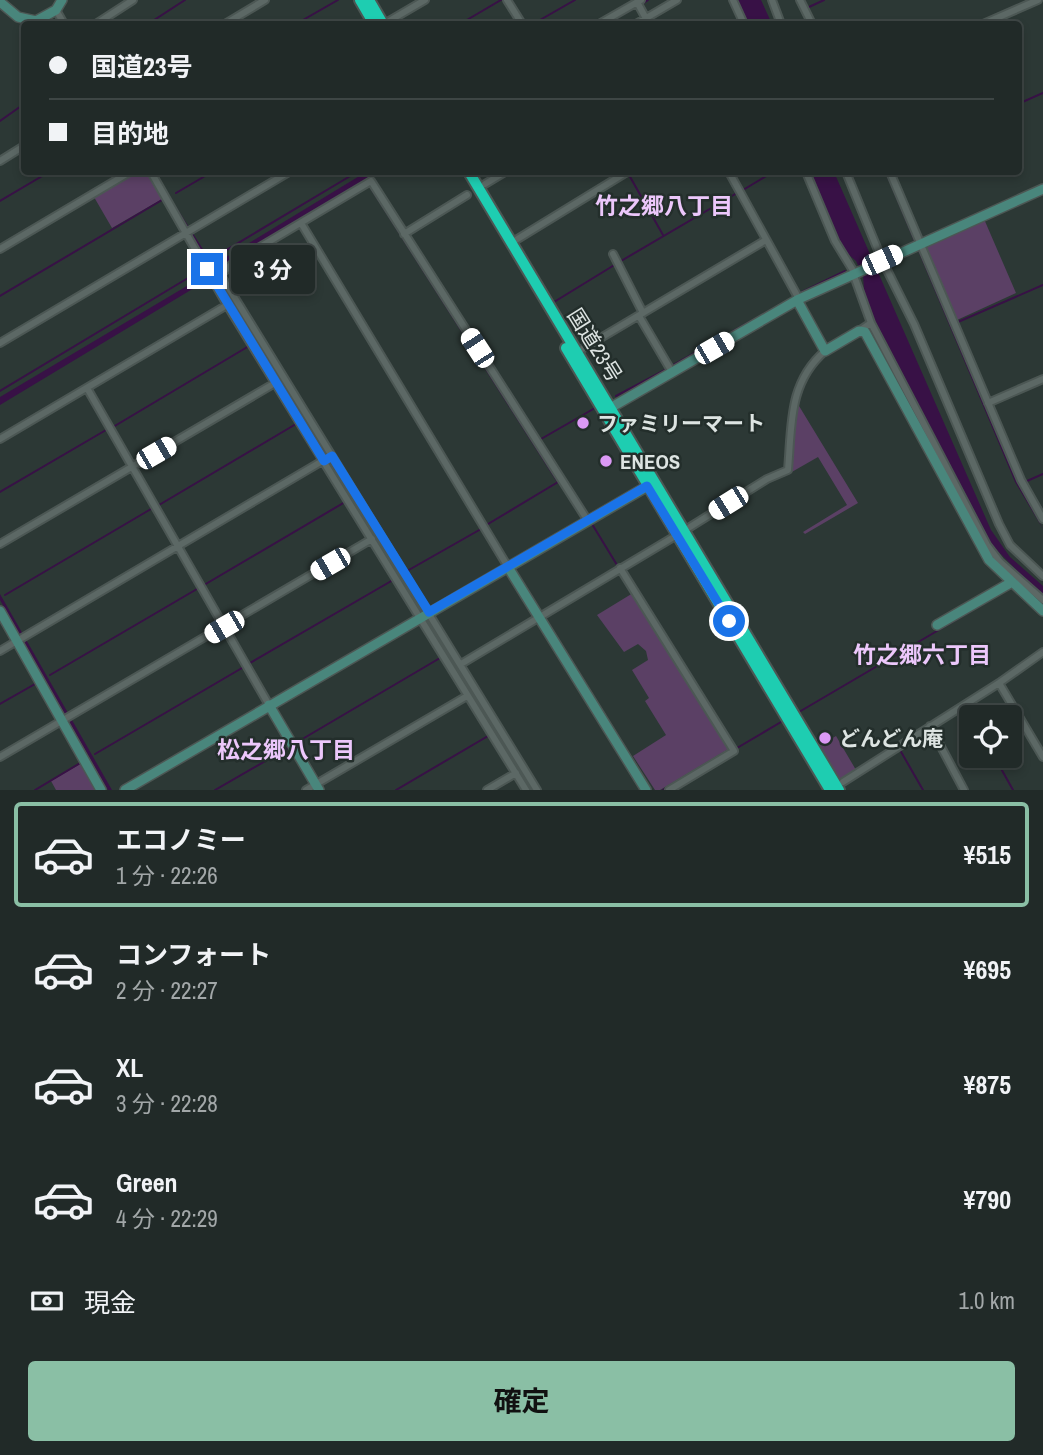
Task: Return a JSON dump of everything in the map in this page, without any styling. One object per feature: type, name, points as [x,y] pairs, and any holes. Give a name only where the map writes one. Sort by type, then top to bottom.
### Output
[{"type":"highway","points":[[360,0],[372,21]]},
{"type":"highway","points":[[369,0],[382,21]]},
{"type":"highway","name":"国道23号","points":[[463,175],[608,410],[830,790]]},
{"type":"highway","name":"国道23号","points":[[471,175],[577,352],[608,410]]},
{"type":"highway","name":"国道23号","points":[[651,484],[841,786]]},
{"type":"street","points":[[38,21],[56,10],[62,0]]},
{"type":"street","points":[[101,21],[133,0]]},
{"type":"street","points":[[230,21],[265,0]]},
{"type":"street","points":[[389,21],[425,0]]},
{"type":"street","points":[[507,0],[520,21]]},
{"type":"street","points":[[605,21],[639,3],[647,20],[677,0]]},
{"type":"street","points":[[733,0],[743,21]]},
{"type":"street","points":[[772,0],[780,21]]},
{"type":"street","points":[[800,0],[810,21]]},
{"type":"street","points":[[990,21],[1038,0]]},
{"type":"street","points":[[0,2],[28,21]]},
{"type":"street","points":[[56,10],[62,21]]},
{"type":"street","points":[[0,161],[21,148]]},
{"type":"street","points":[[0,249],[125,175]]},
{"type":"street","points":[[153,175],[190,231],[207,269],[217,279],[332,456],[424,614],[467,696],[526,790]]},
{"type":"street","points":[[0,343],[284,175]]},
{"type":"street","points":[[485,184],[500,175]]},
{"type":"street","points":[[511,243],[622,175]]},
{"type":"street","points":[[731,175],[825,351]]},
{"type":"street","points":[[807,175],[835,241],[855,272],[871,323],[987,545],[1000,562],[1043,600]]},
{"type":"street","points":[[847,175],[879,261],[914,324],[1004,535],[1043,576]]},
{"type":"street","points":[[891,175],[917,244],[1021,480],[1043,519]]},
{"type":"street","points":[[217,279],[233,263],[371,181],[588,521]]},
{"type":"street","points":[[608,410],[798,300],[1043,188]]},
{"type":"street","points":[[404,234],[467,195]]},
{"type":"street","points":[[301,223],[646,790]]},
{"type":"street","points":[[577,352],[766,240]]},
{"type":"street","points":[[613,254],[672,372]]},
{"type":"street","points":[[217,279],[227,305],[372,540],[460,664],[537,790]]},
{"type":"street","points":[[0,439],[227,305]]},
{"type":"street","points":[[690,527],[767,479],[788,470],[795,393],[812,362],[871,323]]},
{"type":"street","points":[[859,331],[867,335],[983,550],[1043,611]]},
{"type":"street","points":[[988,402],[1043,379]]},
{"type":"street","points":[[0,544],[275,383]]},
{"type":"street","points":[[87,388],[318,787]]},
{"type":"street","points":[[0,650],[332,456]]},
{"type":"street","points":[[125,790],[651,484]]},
{"type":"street","points":[[460,664],[672,538]]},
{"type":"street","points":[[0,757],[372,540]]},
{"type":"street","points":[[620,568],[734,751],[669,790]]},
{"type":"street","points":[[937,625],[1012,582]]},
{"type":"street","points":[[0,611],[21,638],[101,790]]},
{"type":"street","points":[[841,786],[1043,652]]},
{"type":"street","points":[[999,683],[1043,758]]},
{"type":"street","points":[[306,790],[318,787],[467,696]]},
{"type":"street","points":[[930,726],[964,790]]},
{"type":"street","points":[[487,790],[516,773]]},
{"type":"shaded area","points":[[737,0],[761,0],[771,21],[746,21]]},
{"type":"shaded area","points":[[133,175],[148,175],[162,199],[112,228],[94,197]]},
{"type":"shaded area","points":[[156,175],[213,265],[361,175],[376,175],[232,260],[218,275],[533,790],[530,790],[214,276],[0,405],[0,397],[197,280],[210,268]]},
{"type":"shaded area","points":[[810,175],[835,175],[991,530],[1010,557],[1043,586],[1043,597],[988,541],[865,301],[863,276],[856,261],[841,248]]},
{"type":"shaded area","points":[[886,175],[889,175],[1018,481],[1043,529],[1015,482]]},
{"type":"shaded area","points":[[984,219],[1016,293],[957,320],[926,246]]},
{"type":"shaded area","points":[[796,401],[858,503],[805,534],[803,532],[847,505],[818,457],[790,473]]},
{"type":"shaded area","points":[[633,593],[730,748],[660,790],[655,790],[633,756],[666,735],[645,701],[649,698],[632,670],[648,660],[646,651],[638,644],[624,652],[597,615]]},
{"type":"shaded area","points":[[0,594],[112,790],[108,790],[0,600]]},
{"type":"shaded area","points":[[836,736],[856,770],[840,781],[819,746]]},
{"type":"shaded area","points":[[82,763],[98,790],[56,790],[51,781]]},
{"type":"waterway","points":[[153,21],[185,0]]},
{"type":"waterway","points":[[301,21],[338,0]]},
{"type":"waterway","points":[[465,21],[501,0]]},
{"type":"waterway","points":[[511,0],[524,21]]},
{"type":"waterway","points":[[538,21],[575,0]]},
{"type":"waterway","points":[[642,4],[648,0]]},
{"type":"waterway","points":[[809,7],[824,0]]},
{"type":"waterway","points":[[611,21],[636,7]]},
{"type":"waterway","points":[[1022,102],[1043,93]]},
{"type":"waterway","points":[[0,121],[21,106]]},
{"type":"waterway","points":[[0,201],[44,175]]},
{"type":"waterway","points":[[176,193],[207,175]]},
{"type":"waterway","points":[[213,258],[352,175]]},
{"type":"waterway","points":[[629,175],[663,235]]},
{"type":"waterway","points":[[743,190],[768,175]]},
{"type":"waterway","points":[[371,188],[558,482],[488,524]]},
{"type":"waterway","points":[[621,261],[737,193]]},
{"type":"waterway","points":[[0,296],[162,200]]},
{"type":"waterway","points":[[554,302],[616,264]]},
{"type":"waterway","points":[[0,391],[203,269]]},
{"type":"waterway","points":[[800,293],[845,271]]},
{"type":"waterway","points":[[958,322],[1043,285]]},
{"type":"waterway","points":[[733,331],[787,301]]},
{"type":"waterway","points":[[673,365],[726,335]]},
{"type":"waterway","points":[[113,427],[249,346]]},
{"type":"waterway","points":[[616,396],[665,370]]},
{"type":"waterway","points":[[541,439],[595,408]]},
{"type":"waterway","points":[[159,505],[296,424]]},
{"type":"waterway","points":[[0,492],[106,430]]},
{"type":"waterway","points":[[1027,481],[1043,474]]},
{"type":"waterway","points":[[204,585],[345,502]]},
{"type":"waterway","points":[[5,595],[151,509]]},
{"type":"waterway","points":[[592,524],[617,565]]},
{"type":"waterway","points":[[407,571],[481,529]]},
{"type":"waterway","points":[[250,663],[393,580]]},
{"type":"waterway","points":[[50,675],[197,589]]},
{"type":"waterway","points":[[799,712],[1000,594]]},
{"type":"waterway","points":[[299,741],[440,658]]},
{"type":"waterway","points":[[95,754],[242,668]]},
{"type":"waterway","points":[[0,704],[35,684]]},
{"type":"waterway","points":[[737,748],[781,722]]},
{"type":"waterway","points":[[396,790],[488,736]]},
{"type":"waterway","points":[[215,790],[288,748]]},
{"type":"waterway","points":[[900,750],[923,790]]},
{"type":"waterway","points":[[35,790],[82,762]]},
{"type":"waterway","points":[[1001,768],[1013,790]]},
{"type":"waterway","points":[[663,790],[680,780]]},
{"type":"place","name":"ファミリーマート","points":[[583,423]]},
{"type":"place","name":"ENEOS","points":[[606,461]]},
{"type":"place","name":"どんどん庵","points":[[825,738]]},
{"type":"district","name":"竹之郷八丁目","points":[[664,205]]},
{"type":"district","name":"竹之郷六丁目","points":[[922,654]]},
{"type":"district","name":"松之郷八丁目","points":[[286,749]]},
{"type":"route","points":[[207,269],[324,461],[332,456],[429,612],[647,486],[729,621]]}]
